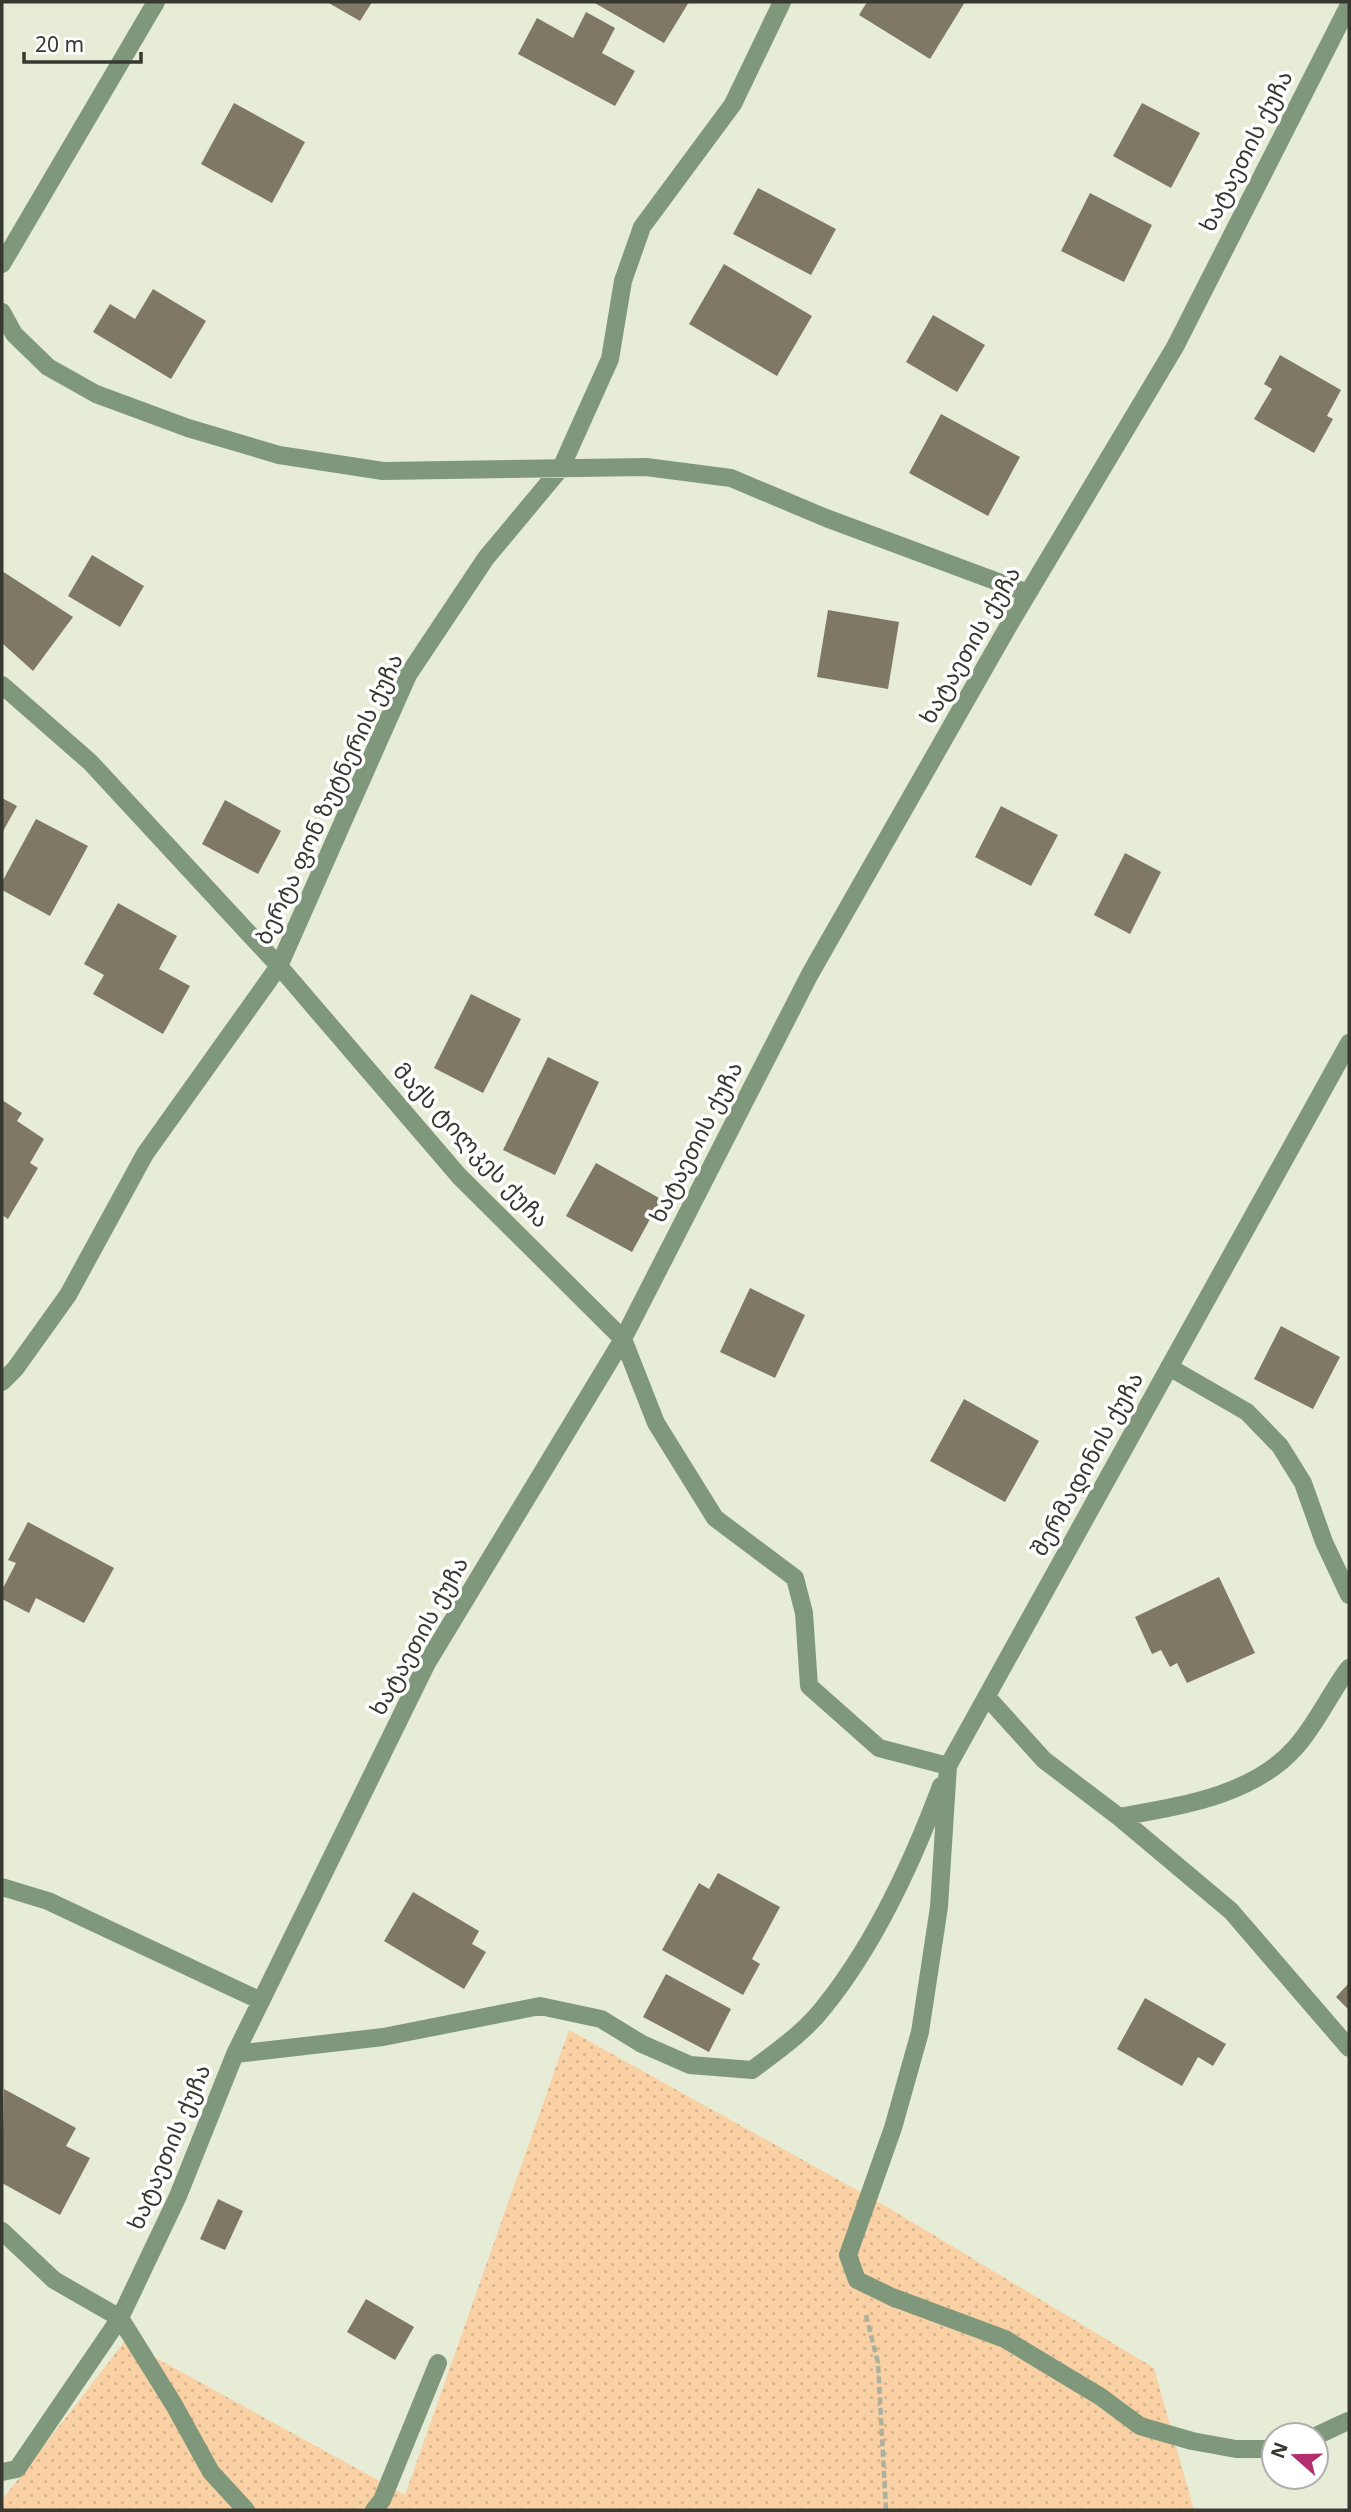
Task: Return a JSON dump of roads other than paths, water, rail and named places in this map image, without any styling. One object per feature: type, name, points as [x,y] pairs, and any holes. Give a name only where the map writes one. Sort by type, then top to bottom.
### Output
[{"type":"street","points":[[2,264],[156,2]]},
{"type":"street","name":"ბერტა ფონ ზუტნერის ქუჩა","points":[[2,1382],[15,1369],[68,1296],[145,1154],[279,966],[408,675],[486,558],[561,468],[610,359],[623,281],[642,227],[733,104],[782,2]]},
{"type":"street","name":"ხატაეთის ქუჩა","points":[[2,2472],[17,2469],[120,2318],[178,2196],[235,2054],[427,1663],[623,1339],[810,974],[1028,593],[1175,347],[1349,5]]},
{"type":"street","points":[[2,312],[14,334],[48,367],[96,394],[188,428],[279,455],[383,471],[646,467],[731,478],[825,518],[1028,593]]},
{"type":"street","name":"მაქს ტილკეს ქუჩა","points":[[2,685],[90,762],[279,966],[459,1176],[623,1339],[656,1423],[715,1518],[795,1578],[804,1613],[809,1686],[878,1748],[948,1766]]},
{"type":"street","name":"შერმადინის ქუჩა","points":[[235,2054],[383,2037],[540,2006],[601,2019],[642,2043],[690,2065],[752,2070],[794,2038],[824,2007],[855,1961],[917,1849],[948,1766],[1349,1043]]},
{"type":"street","points":[[1169,1367],[1247,1412],[1280,1446],[1303,1483],[1324,1542],[1349,1595]]},
{"type":"street","points":[[1119,1817],[1171,1808],[1252,1783],[1296,1748],[1349,1668]]},
{"type":"street","points":[[987,1697],[1044,1760],[1119,1817],[1231,1911],[1349,2048]]},
{"type":"street","points":[[948,1766],[939,1907],[920,2032],[893,2128],[848,2255],[857,2280],[892,2297],[1005,2339],[1101,2397],[1140,2426],[1192,2441],[1236,2449],[1260,2449]]},
{"type":"street","points":[[2,1887],[48,1901],[261,2001]]},
{"type":"street","points":[[2,2231],[54,2280],[120,2318],[174,2405],[211,2472],[246,2510]]},
{"type":"street","points":[[374,2510],[382,2500],[438,2363]]},
{"type":"street","points":[[1330,2429],[1348,2421]]}]
